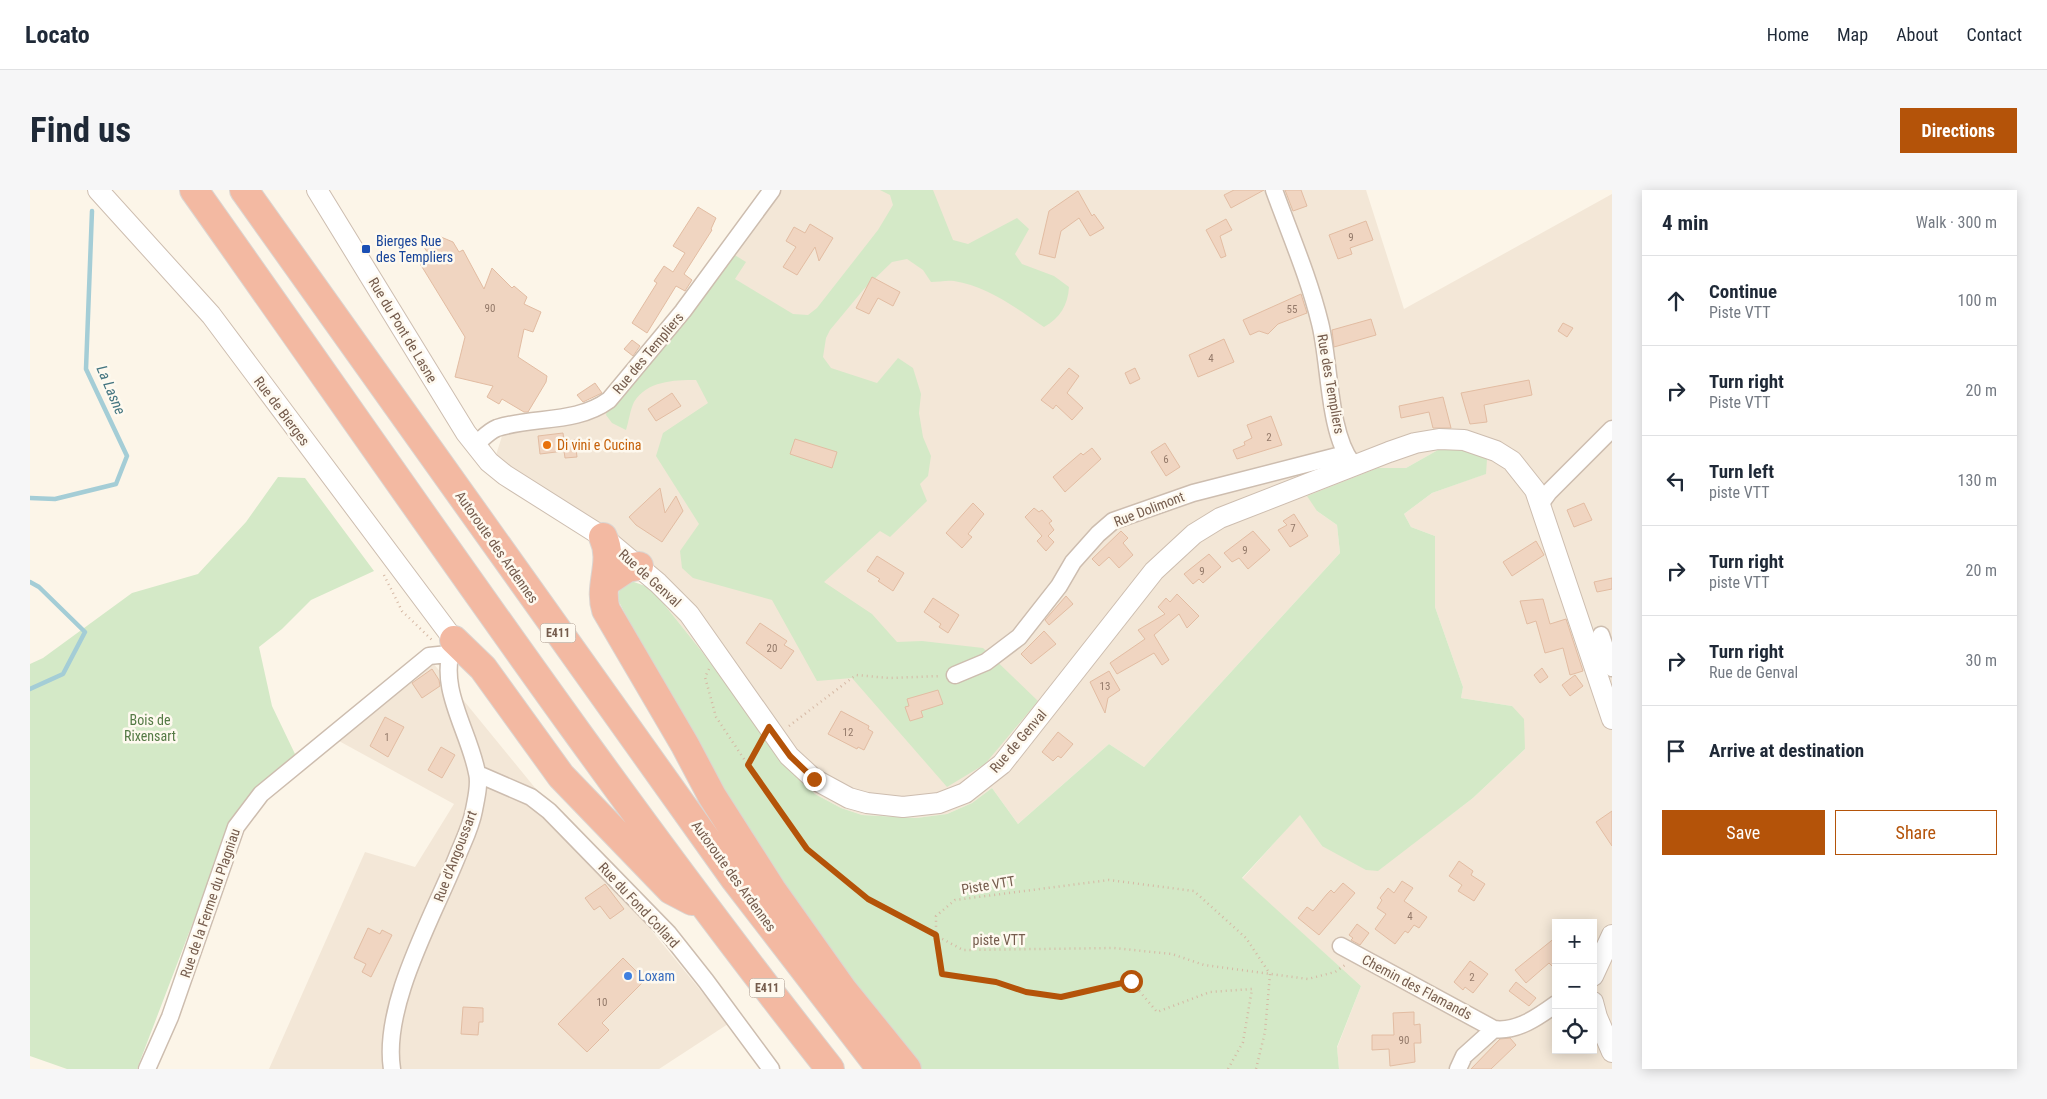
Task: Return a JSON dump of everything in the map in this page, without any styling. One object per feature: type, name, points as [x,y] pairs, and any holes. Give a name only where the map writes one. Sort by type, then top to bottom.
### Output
[{"type":"highway","name":"E411","points":[[194,190],[486,604],[705,907],[830,1069]]},
{"type":"highway","name":"Autoroute des Ardennes","points":[[244,190],[734,878],[881,1069]]},
{"type":"highway","points":[[603,537],[607,545],[609,561],[606,582],[602,592],[606,610],[685,745],[712,796],[772,890],[827,967],[907,1069]]},
{"type":"highway","points":[[606,582],[627,568],[639,566]]},
{"type":"highway","points":[[444,644],[483,668],[561,776],[671,890],[705,907]]},
{"type":"street","name":"Rue de Bierges","points":[[98,190],[210,316],[444,644]]},
{"type":"street","name":"Rue du Pont de Lasne","points":[[317,190],[466,433],[475,444]]},
{"type":"street","name":"Rue des Templiers","points":[[475,444],[496,428],[576,416],[598,408],[609,400],[683,311],[772,190]]},
{"type":"street","name":"Rue des Templiers","points":[[1274,190],[1320,322],[1335,419],[1349,460]]},
{"type":"street","points":[[1541,503],[1549,492],[1612,429]]},
{"type":"street","points":[[1349,460],[1415,443],[1439,439],[1464,440],[1488,447],[1512,462],[1536,490],[1612,719]]},
{"type":"street","name":"Rue de Genval","points":[[475,444],[489,462],[505,476],[603,537],[639,566],[689,614],[790,756],[814,779],[849,798],[868,803],[903,807],[939,802],[965,793],[1002,764],[1154,571],[1194,534],[1220,518],[1349,460]]},
{"type":"street","name":"Rue Dolimont","points":[[955,675],[986,662],[1019,637],[1059,586],[1073,562],[1098,534],[1113,521],[1193,493],[1349,460]]},
{"type":"street","points":[[1601,635],[1612,668]]},
{"type":"street","name":"Rue d'Angoussart","points":[[392,1069],[390,1038],[396,1006],[470,824],[478,774],[453,700],[444,644]]},
{"type":"street","name":"Rue de la Ferme du Plagniau","points":[[147,1069],[170,1018],[236,827],[262,794],[444,644]]},
{"type":"street","name":"Rue du Fond Collard","points":[[478,774],[531,797],[549,811],[673,939],[771,1069]]},
{"type":"street","points":[[1597,967],[1612,935]]},
{"type":"street","name":"Chemin des Flamands","points":[[1341,946],[1494,1028]]},
{"type":"street","points":[[1458,1069],[1464,1056],[1494,1028],[1501,1030],[1524,1024],[1552,1006]]},
{"type":"street","points":[[1595,1009],[1612,1052]]},
{"type":"path","points":[[382,572],[402,611],[444,644]]},
{"type":"path","name":"piste VTT","points":[[717,654],[704,677],[716,717],[807,849],[868,899],[963,950],[1114,948],[1172,954],[1204,965],[1308,979],[1335,972],[1359,956]]},
{"type":"path","points":[[748,765],[769,727],[786,729],[856,675],[926,678],[955,675]]},
{"type":"path","name":"Piste VTT","points":[[1228,1069],[1243,1042],[1252,989],[1210,992],[1157,1012],[1131,981],[1061,997],[1026,992],[996,982],[942,974],[936,935],[936,916],[954,900],[1109,880],[1194,891],[1246,938],[1270,974]]},
{"type":"path","points":[[1256,1069],[1265,1032],[1270,974]]},
{"type":"shaded area","points":[[781,190],[1366,190],[1404,309],[1612,194],[1612,1069],[1339,1069],[1337,1048],[1361,986],[1242,879],[1300,814],[1322,846],[1437,825],[1473,798],[1525,749],[1512,706],[1461,698],[1463,687],[1435,607],[1435,536],[1411,527],[1404,514],[1432,493],[1485,474],[1445,446],[1406,468],[1378,468],[1317,511],[1337,525],[1340,553],[1144,767],[1109,744],[1018,824],[992,788],[972,803],[947,814],[916,818],[862,815],[841,808],[815,794],[784,763],[703,653],[651,588],[652,564],[610,531],[495,458],[504,430],[571,420],[665,345]]},
{"type":"shaded area","points":[[433,663],[728,1024],[659,1069],[269,1069],[365,852],[415,867],[454,804],[339,741]]},
{"type":"green space","points":[[880,190],[933,190],[953,240],[968,244],[1017,218],[1029,229],[1015,254],[1022,264],[1054,276],[1069,287],[1067,300],[1059,315],[1044,327],[990,293],[954,281],[931,282],[923,270],[907,259],[892,262],[864,289],[830,330],[826,338],[823,357],[831,368],[877,383],[898,358],[913,368],[921,394],[919,413],[923,437],[931,456],[928,476],[920,484],[927,501],[890,537],[880,531],[824,582],[872,614],[897,642],[922,641],[983,648],[1038,701],[985,764],[947,787],[852,678],[817,681],[772,600],[693,578],[682,568],[680,551],[699,524],[656,456],[663,433],[708,403],[696,380],[678,380],[661,383],[639,395],[631,408],[626,430],[612,423],[606,415],[607,410],[733,254],[746,262],[735,279],[793,314],[808,315],[817,308],[878,230],[893,205],[890,195]]},
{"type":"green space","points":[[1445,446],[1474,447],[1487,459],[1486,474],[1432,493],[1404,514],[1411,527],[1435,536],[1435,607],[1463,687],[1461,698],[1512,706],[1524,719],[1525,749],[1473,798],[1378,871],[1366,870],[1322,846],[1300,815],[1242,878],[1361,986],[1337,1047],[1339,1069],[921,1069],[815,941],[721,800],[617,598],[622,582],[634,582],[651,588],[703,653],[784,763],[815,794],[841,808],[862,815],[916,818],[947,814],[972,803],[992,788],[1018,824],[1109,744],[1144,767],[1340,553],[1337,525],[1317,511],[1307,496],[1378,468],[1406,468]]},
{"type":"green space","name":"Bois de Rixensart","points":[[278,477],[305,478],[374,571],[311,600],[282,629],[259,647],[272,706],[295,754],[247,798],[232,820],[137,1069],[67,1069],[30,1056],[30,664],[43,658],[132,593],[198,574],[246,522]]},
{"type":"building","points":[[1234,190],[1264,190],[1231,208],[1224,195]]},
{"type":"building","points":[[1285,190],[1301,190],[1307,206],[1293,211]]},
{"type":"building","points":[[1078,191],[1092,216],[1094,214],[1104,228],[1090,236],[1079,218],[1061,231],[1055,258],[1039,254],[1049,211]]},
{"type":"building","points":[[698,207],[716,218],[712,230],[684,274],[692,280],[685,291],[676,286],[647,333],[632,323],[657,283],[654,281],[664,266],[673,272],[685,253],[673,246]]},
{"type":"building","points":[[1226,219],[1232,230],[1220,236],[1226,256],[1221,258],[1206,230]]},
{"type":"building","points":[[1366,221],[1373,240],[1350,248],[1352,254],[1338,259],[1329,235]]},
{"type":"building","points":[[810,224],[833,238],[819,261],[815,247],[797,275],[783,267],[796,247],[786,241],[794,227],[805,233]]},
{"type":"building","points":[[441,237],[453,242],[459,252],[463,250],[484,289],[492,268],[512,288],[514,286],[527,297],[524,304],[541,312],[533,332],[524,329],[518,357],[547,376],[546,382],[528,412],[524,412],[502,399],[499,404],[487,397],[493,386],[455,377],[465,337],[419,262],[429,255],[424,247]]},
{"type":"building","points":[[872,277],[900,292],[893,306],[878,298],[869,314],[856,308]]},
{"type":"building","points":[[1301,294],[1307,313],[1278,324],[1268,334],[1259,331],[1250,335],[1243,320]]},
{"type":"building","points":[[1371,319],[1376,335],[1334,347],[1332,330]]},
{"type":"building","points":[[1563,323],[1573,328],[1567,337],[1558,331]]},
{"type":"building","points":[[1224,339],[1234,362],[1198,377],[1189,355]]},
{"type":"building","points":[[632,340],[640,346],[633,356],[624,349]]},
{"type":"building","points":[[1069,368],[1079,376],[1067,393],[1083,408],[1072,420],[1056,405],[1053,409],[1041,400]]},
{"type":"building","points":[[1135,368],[1140,379],[1130,384],[1125,373]]},
{"type":"building","points":[[1529,380],[1532,395],[1484,405],[1487,422],[1470,424],[1461,393]]},
{"type":"building","points":[[595,383],[602,393],[583,402],[577,395]]},
{"type":"building","points":[[672,393],[681,406],[656,421],[648,409]]},
{"type":"building","points":[[1443,397],[1451,428],[1433,428],[1429,412],[1401,418],[1399,406]]},
{"type":"building","points":[[1271,416],[1282,445],[1237,459],[1233,450],[1245,445],[1244,442],[1252,438],[1247,425]]},
{"type":"building","points":[[563,433],[564,441],[575,440],[577,457],[565,458],[564,451],[540,454],[538,436]]},
{"type":"building","points":[[795,439],[837,452],[832,468],[790,454]]},
{"type":"building","points":[[1165,443],[1180,467],[1166,476],[1151,452]]},
{"type":"building","points":[[1092,448],[1101,459],[1065,492],[1053,477],[1081,453],[1083,455]]},
{"type":"building","points":[[660,488],[665,513],[676,496],[683,511],[662,542],[636,525],[629,517]]},
{"type":"building","points":[[973,503],[984,514],[968,534],[972,537],[962,548],[946,533]]},
{"type":"building","points":[[1584,503],[1592,520],[1574,527],[1567,510]]},
{"type":"building","points":[[1034,508],[1039,512],[1042,510],[1052,521],[1049,523],[1054,530],[1048,536],[1054,542],[1046,551],[1037,541],[1042,536],[1025,517]]},
{"type":"building","points":[[1294,514],[1308,536],[1290,547],[1278,530],[1287,525],[1283,521]]},
{"type":"building","points":[[1121,531],[1128,538],[1123,543],[1133,555],[1119,568],[1109,557],[1099,566],[1092,559]]},
{"type":"building","points":[[1253,531],[1270,550],[1248,569],[1239,558],[1232,562],[1224,553]]},
{"type":"building","points":[[1536,541],[1544,555],[1512,576],[1503,562]]},
{"type":"building","points":[[1209,554],[1221,567],[1203,583],[1199,579],[1193,584],[1184,574]]},
{"type":"building","points":[[877,556],[904,573],[893,591],[878,581],[880,579],[867,571]]},
{"type":"building","points":[[1612,578],[1612,589],[1597,592],[1594,582]]},
{"type":"building","points":[[1177,594],[1199,616],[1187,628],[1179,614],[1154,635],[1169,660],[1162,665],[1154,653],[1117,674],[1110,663],[1145,639],[1138,630],[1165,614],[1158,607],[1166,598],[1170,602]]},
{"type":"building","points":[[1066,596],[1073,604],[1049,625],[1045,620]]},
{"type":"building","points":[[933,598],[959,615],[948,633],[939,627],[941,624],[924,612]]},
{"type":"building","points":[[1543,599],[1550,624],[1566,619],[1583,671],[1570,675],[1563,648],[1545,653],[1536,621],[1527,624],[1520,601]]},
{"type":"building","points":[[760,623],[787,641],[784,645],[794,651],[781,669],[746,643]]},
{"type":"building","points":[[1044,631],[1056,644],[1031,664],[1021,654]]},
{"type":"building","points":[[1542,668],[1548,677],[1540,683],[1534,675]]},
{"type":"building","points":[[432,669],[439,680],[440,686],[422,698],[412,683]]},
{"type":"building","points":[[1109,671],[1120,690],[1108,698],[1105,713],[1090,682]]},
{"type":"building","points":[[1575,675],[1583,686],[1570,696],[1562,685]]},
{"type":"building","points":[[938,690],[943,704],[921,711],[923,717],[910,721],[905,707],[909,706],[907,699]]},
{"type":"building","points":[[841,711],[869,726],[868,729],[873,732],[864,750],[858,747],[857,749],[828,734]]},
{"type":"building","points":[[385,717],[404,727],[388,757],[370,746]]},
{"type":"building","points":[[1058,732],[1073,744],[1061,758],[1058,756],[1053,761],[1042,752]]},
{"type":"building","points":[[441,747],[455,755],[442,778],[428,770]]},
{"type":"building","points":[[1612,811],[1612,846],[1596,822]]},
{"type":"building","points":[[1459,861],[1473,871],[1471,875],[1485,884],[1474,901],[1458,891],[1462,885],[1449,876]]},
{"type":"building","points":[[1402,881],[1413,888],[1404,901],[1427,917],[1419,928],[1414,925],[1408,933],[1405,931],[1395,944],[1375,929],[1386,914],[1377,908],[1382,900],[1380,898],[1388,888],[1394,893]]},
{"type":"building","points":[[1343,883],[1355,893],[1319,935],[1298,918],[1307,907],[1313,911],[1331,890],[1334,893]]},
{"type":"building","points":[[605,884],[624,909],[610,919],[600,906],[594,910],[585,898]]},
{"type":"building","points":[[1357,924],[1369,933],[1360,945],[1351,940],[1353,938],[1349,935]]},
{"type":"building","points":[[368,928],[380,934],[382,930],[392,935],[371,977],[362,972],[366,964],[354,958]]},
{"type":"building","points":[[1552,940],[1552,966],[1549,963],[1526,983],[1515,970]]},
{"type":"building","points":[[623,958],[645,980],[602,1023],[609,1030],[587,1052],[558,1024]]},
{"type":"building","points":[[1470,961],[1488,974],[1473,993],[1465,987],[1463,990],[1454,982]]},
{"type":"building","points":[[1516,982],[1536,998],[1529,1006],[1509,991]]},
{"type":"building","points":[[463,1007],[483,1008],[483,1022],[479,1022],[478,1035],[461,1034]]},
{"type":"building","points":[[1414,1012],[1414,1025],[1420,1024],[1421,1043],[1414,1043],[1415,1062],[1390,1066],[1389,1049],[1372,1050],[1372,1035],[1394,1035],[1393,1013]]},
{"type":"building","points":[[1510,1038],[1516,1045],[1491,1069],[1471,1069],[1500,1039]]},
{"type":"waterway","name":"La Lasne","points":[[30,498],[55,499],[116,484],[127,456],[86,369],[92,211]]},
{"type":"waterway","name":"La Lasne","points":[[30,582],[39,587],[85,632],[63,674],[30,689]]},
{"type":"place","name":"Bierges Rue des Templiers","points":[[366,249]]},
{"type":"place","name":"Di vini e Cucina","points":[[547,445]]},
{"type":"place","name":"Loxam","points":[[628,976]]},
{"type":"route","points":[[814,779],[790,756],[769,727],[748,765],[807,849],[868,899],[936,935],[942,974],[996,982],[1026,992],[1061,997],[1131,981]]}]
